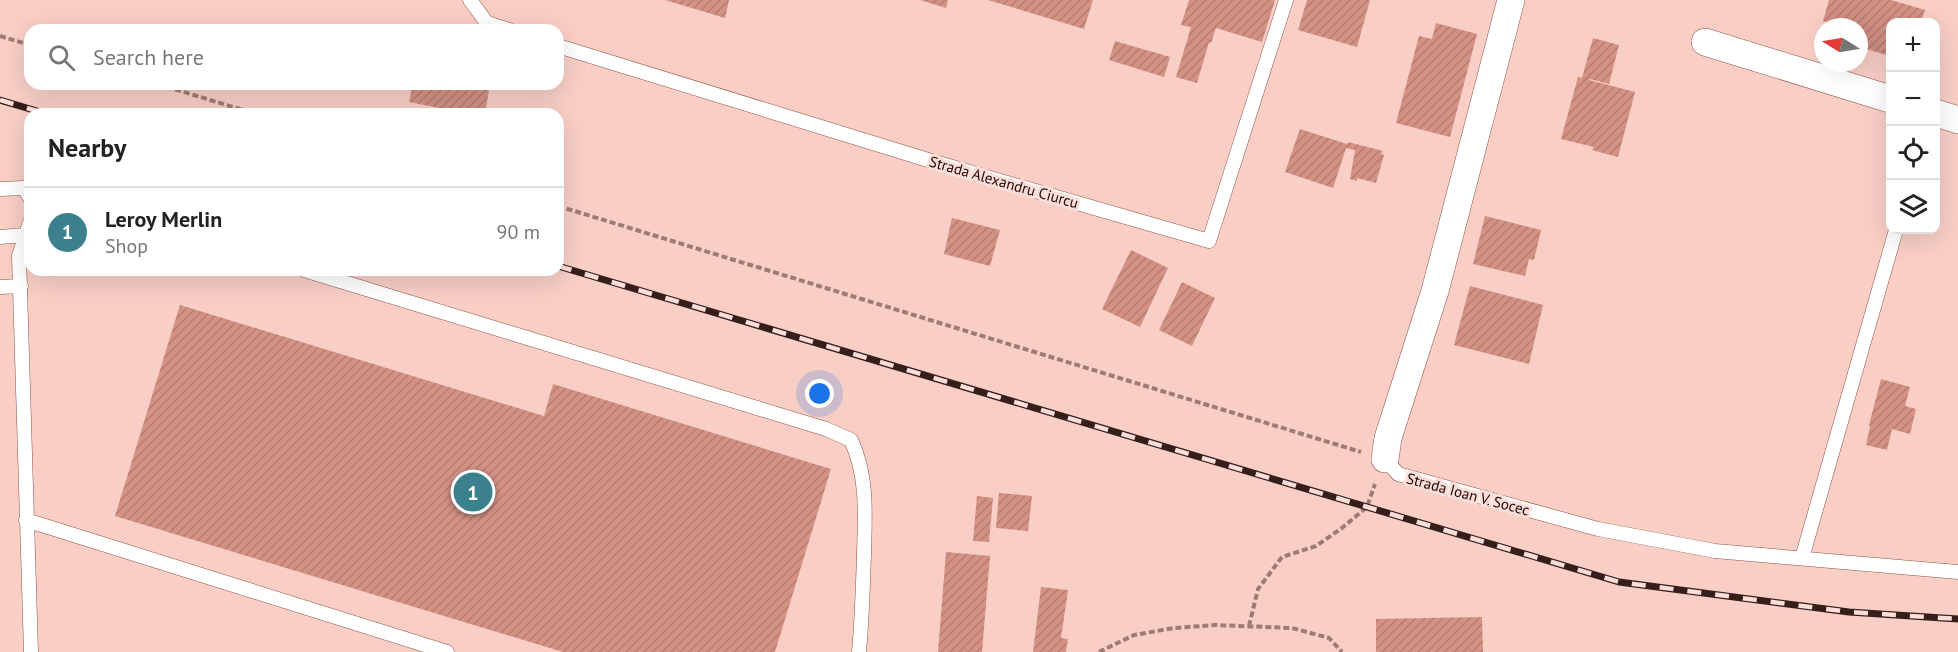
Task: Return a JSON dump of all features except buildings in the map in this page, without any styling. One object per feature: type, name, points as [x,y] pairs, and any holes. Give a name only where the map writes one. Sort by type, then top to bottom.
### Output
[{"type":"street","points":[[1385,459],[1388,438],[1435,291],[1511,0]]},
{"type":"street","points":[[1705,42],[1886,98]]},
{"type":"street","points":[[1940,115],[1958,120]]},
{"type":"lane","points":[[470,0],[490,24]]},
{"type":"lane","name":"Strada Alexandru Ciurcu","points":[[564,48],[928,160],[1209,241],[1286,0]]},
{"type":"lane","points":[[0,189],[24,188]]},
{"type":"lane","points":[[0,237],[24,230]]},
{"type":"lane","points":[[1802,558],[1895,234]]},
{"type":"lane","points":[[24,239],[19,256],[31,652]]},
{"type":"lane","points":[[324,276],[826,429],[851,440],[860,459],[865,494],[859,652]]},
{"type":"lane","points":[[0,287],[21,286]]},
{"type":"lane","name":"Strada Ioan V. Socec","points":[[1385,459],[1398,474],[1598,529],[1715,550],[1958,572]]},
{"type":"lane","points":[[26,520],[447,652]]},
{"type":"path","points":[[0,36],[24,43]]},
{"type":"path","points":[[178,90],[236,108]]},
{"type":"path","points":[[564,208],[1385,459],[1367,507],[1316,546],[1282,557],[1258,589],[1249,626]]},
{"type":"path","points":[[1099,652],[1134,635],[1174,628],[1215,625],[1292,628],[1329,638],[1342,652]]},
{"type":"railway","points":[[0,100],[27,108]]},
{"type":"railway","points":[[564,268],[1619,582],[1849,612],[1958,619]]},
{"type":"place","name":"Leroy Merlin","points":[[473,492]]}]
